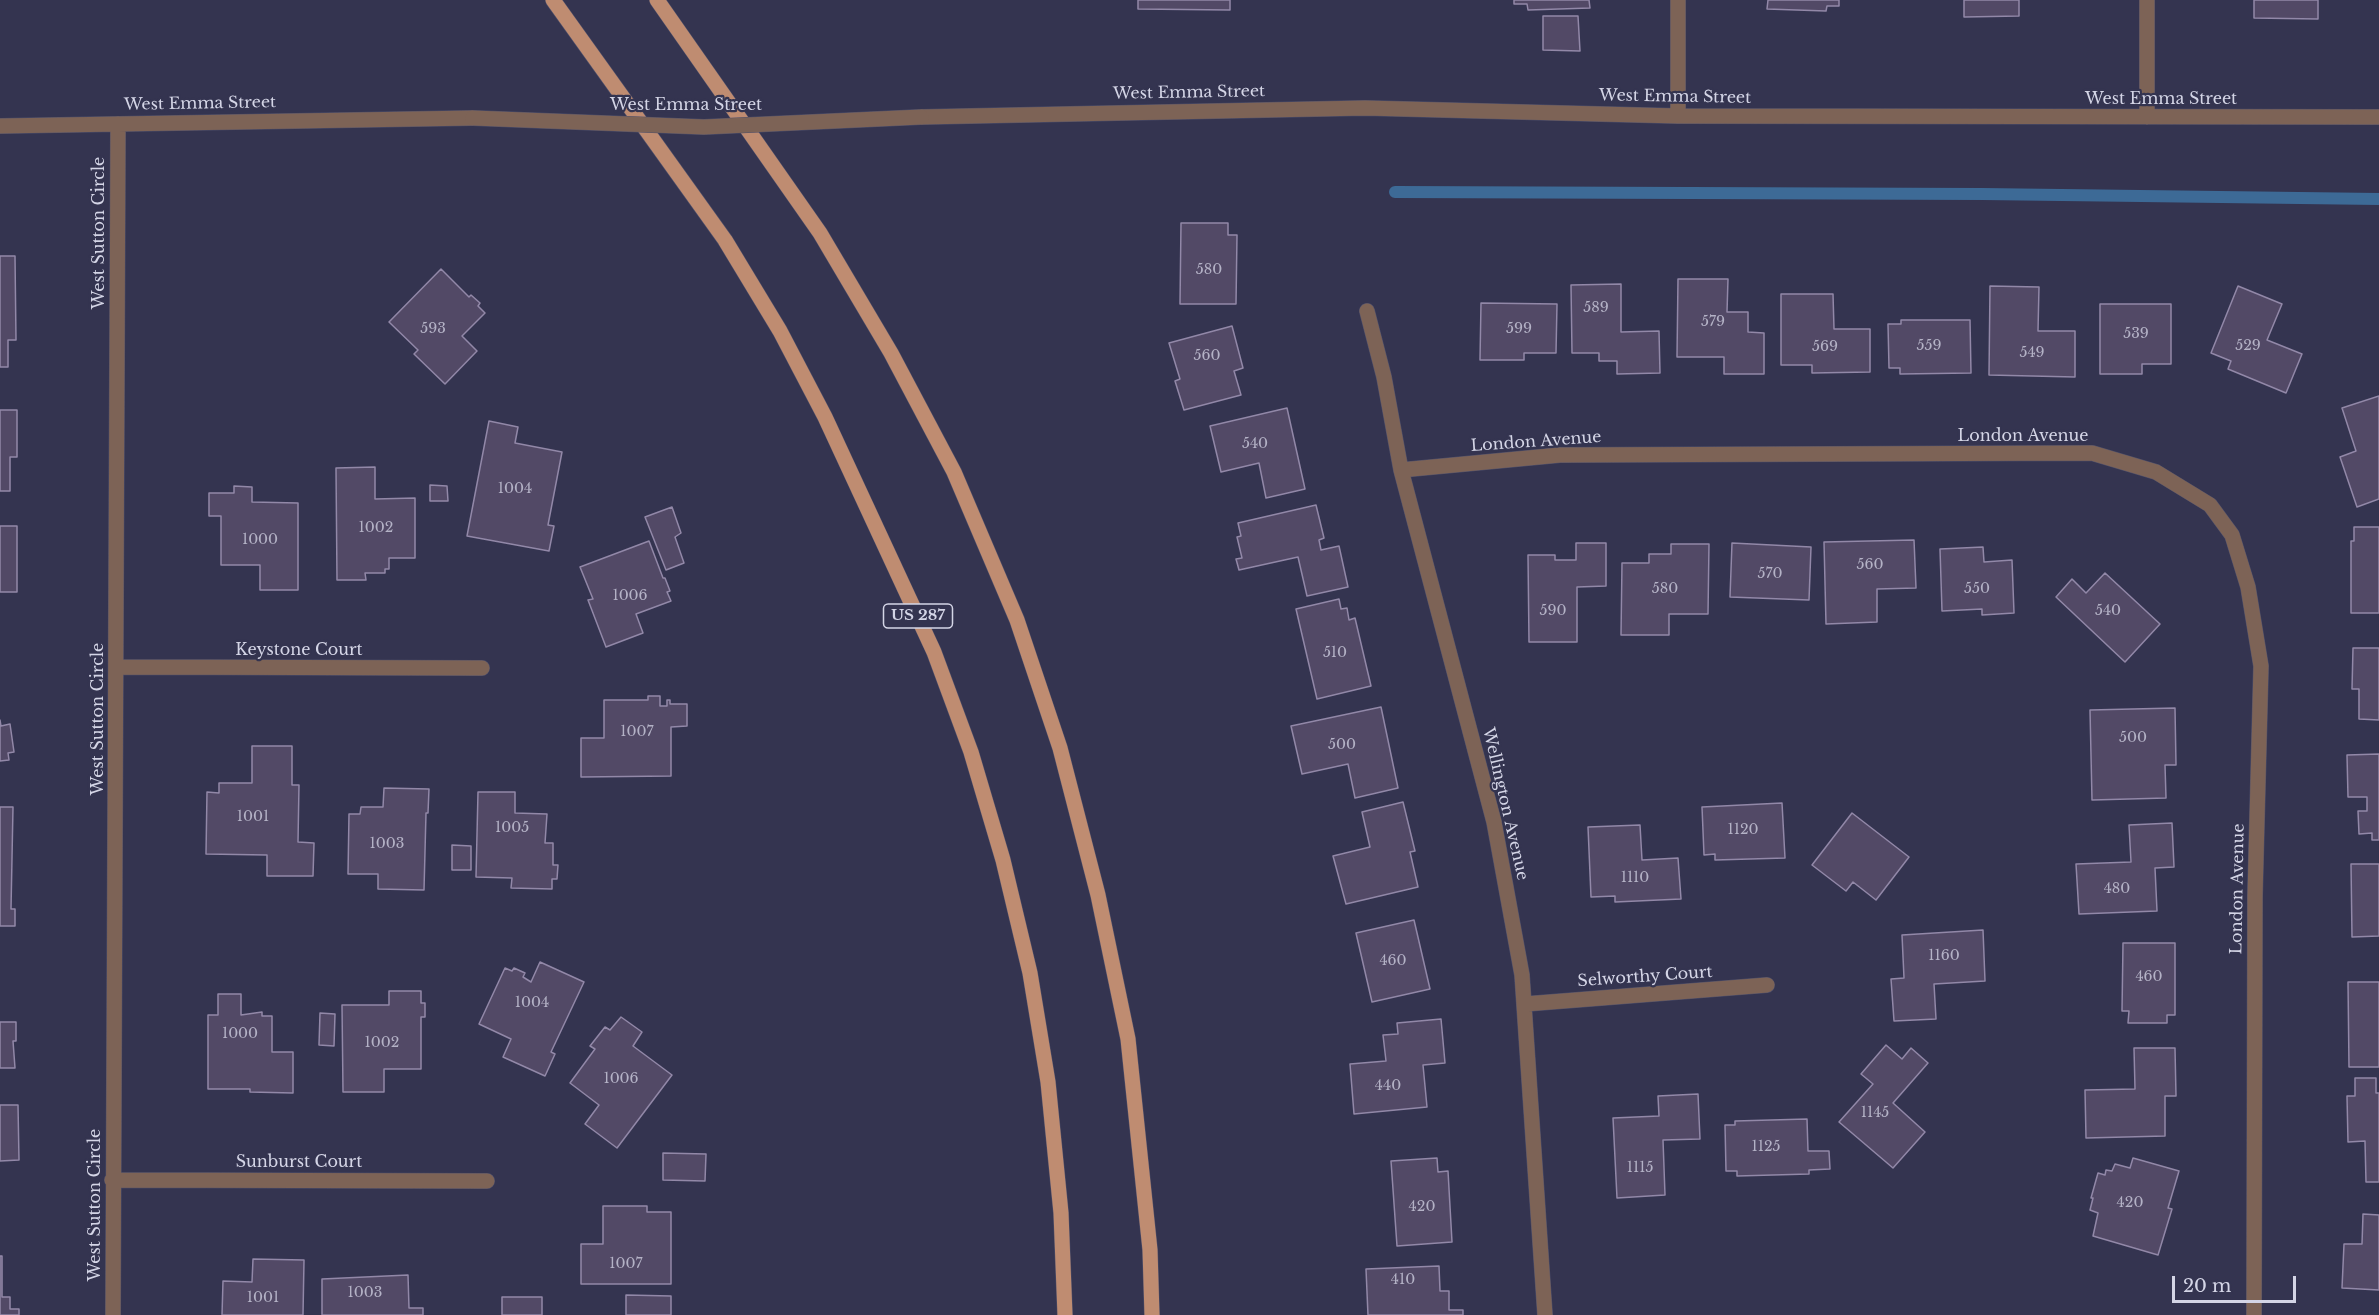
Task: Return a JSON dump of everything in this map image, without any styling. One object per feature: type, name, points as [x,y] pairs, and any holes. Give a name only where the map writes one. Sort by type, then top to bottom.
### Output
[{"type":"main road","name":"US 287","points":[[553,0],[725,240],[780,331],[825,417],[934,652],[971,752],[1003,860],[1030,973],[1048,1082],[1061,1213],[1065,1315]]},
{"type":"main road","points":[[657,0],[820,233],[891,353],[954,472],[1017,620],[1060,748],[1098,895],[1128,1039],[1150,1250],[1152,1315]]},
{"type":"street","points":[[1678,0],[1678,116]]},
{"type":"street","points":[[2147,0],[2147,117]]},
{"type":"street","name":"West Emma Street","points":[[0,126],[474,118],[704,127],[921,117],[1365,108],[1678,116],[2379,117]]},
{"type":"street","name":"West Sutton Circle","points":[[113,1315],[118,123]]},
{"type":"street","name":"Wellington Avenue","points":[[1367,311],[1384,377],[1401,470],[1494,822],[1525,1004],[1545,1315]]},
{"type":"street","name":"London Avenue","points":[[1401,470],[1560,455],[2092,453],[2156,472],[2210,505],[2232,535],[2248,587],[2261,666],[2255,896],[2254,1315]]},
{"type":"street","name":"Keystone Court","points":[[117,667],[482,668]]},
{"type":"street","name":"Selworthy Court","points":[[1525,1004],[1767,985]]},
{"type":"street","name":"Sunburst Court","points":[[112,1180],[487,1181]]},
{"type":"building","points":[[1138,0],[1230,0],[1230,10],[1138,9]]},
{"type":"building","points":[[1514,0],[1589,0],[1590,8],[1528,10],[1527,4],[1514,4]]},
{"type":"building","points":[[1768,0],[1839,0],[1839,6],[1827,6],[1826,11],[1767,9]]},
{"type":"building","points":[[1964,0],[2019,0],[2019,16],[1964,17]]},
{"type":"building","points":[[2254,0],[2318,0],[2318,19],[2254,18]]},
{"type":"building","points":[[1543,16],[1578,16],[1580,51],[1543,50]]},
{"type":"building","points":[[1181,223],[1228,223],[1228,235],[1237,235],[1236,304],[1180,304]]},
{"type":"building","points":[[0,256],[15,256],[16,340],[8,340],[8,367],[0,367]]},
{"type":"building","points":[[441,269],[469,297],[471,295],[480,303],[478,306],[485,313],[462,336],[477,351],[445,384],[414,354],[418,350],[389,322]]},
{"type":"building","points":[[1678,279],[1728,279],[1727,312],[1748,312],[1748,332],[1764,333],[1764,374],[1724,374],[1724,357],[1677,357]]},
{"type":"building","points":[[1621,284],[1621,332],[1659,331],[1660,373],[1617,374],[1617,361],[1599,361],[1599,353],[1572,353],[1571,285]]},
{"type":"building","points":[[1990,286],[2039,287],[2038,331],[2075,331],[2075,377],[1989,375]]},
{"type":"building","points":[[2238,286],[2282,304],[2267,340],[2302,354],[2286,393],[2228,369],[2231,361],[2211,353]]},
{"type":"building","points":[[1781,294],[1833,294],[1834,329],[1870,329],[1870,372],[1812,373],[1812,365],[1781,365]]},
{"type":"building","points":[[1481,303],[1557,304],[1556,353],[1524,353],[1524,360],[1480,360]]},
{"type":"building","points":[[2100,304],[2171,304],[2171,364],[2142,364],[2142,374],[2100,374]]},
{"type":"building","points":[[1901,320],[1970,320],[1971,373],[1900,374],[1900,368],[1889,368],[1888,324],[1901,324]]},
{"type":"building","points":[[1232,326],[1243,368],[1234,371],[1241,395],[1184,410],[1175,381],[1180,379],[1169,343]]},
{"type":"building","points":[[2379,396],[2379,499],[2357,507],[2340,457],[2356,451],[2342,408]]},
{"type":"building","points":[[1287,408],[1305,489],[1266,498],[1259,463],[1221,472],[1210,426]]},
{"type":"building","points":[[0,410],[17,410],[17,457],[10,457],[10,491],[0,491]]},
{"type":"building","points":[[489,421],[518,427],[515,443],[562,452],[548,525],[554,526],[549,551],[467,536]]},
{"type":"building","points":[[375,467],[375,499],[415,498],[415,558],[389,558],[389,569],[385,569],[385,573],[365,573],[366,580],[337,580],[336,468]]},
{"type":"building","points":[[430,485],[447,486],[448,501],[430,501]]},
{"type":"building","points":[[234,486],[252,487],[252,502],[298,503],[298,590],[260,590],[260,565],[221,565],[221,516],[209,516],[209,493],[234,493]]},
{"type":"building","points":[[1316,505],[1324,538],[1319,540],[1321,550],[1339,546],[1348,587],[1307,596],[1298,557],[1239,570],[1236,559],[1242,558],[1237,537],[1241,536],[1238,523]]},
{"type":"building","points":[[672,507],[681,533],[675,537],[684,563],[666,570],[645,517]]},
{"type":"building","points":[[0,526],[17,526],[17,592],[0,592]]},
{"type":"building","points":[[2354,527],[2379,527],[2379,613],[2351,613],[2351,541],[2354,541]]},
{"type":"building","points":[[1914,540],[1916,588],[1877,589],[1877,622],[1826,624],[1824,542]]},
{"type":"building","points":[[649,541],[670,591],[667,592],[671,601],[636,614],[643,633],[606,647],[588,600],[593,599],[580,567]]},
{"type":"building","points":[[1576,543],[1606,543],[1606,586],[1577,587],[1577,642],[1529,642],[1528,555],[1555,555],[1555,560],[1576,560]]},
{"type":"building","points":[[1732,543],[1811,547],[1809,600],[1730,597]]},
{"type":"building","points":[[1671,544],[1709,544],[1708,614],[1669,614],[1669,635],[1621,635],[1622,563],[1649,563],[1649,554],[1671,554]]},
{"type":"building","points":[[1983,547],[1984,562],[2012,560],[2014,613],[1982,615],[1982,609],[1942,611],[1940,549]]},
{"type":"building","points":[[2105,573],[2160,624],[2125,662],[2056,597],[2072,579],[2086,593]]},
{"type":"building","points":[[1339,599],[1341,609],[1347,608],[1349,620],[1355,618],[1371,686],[1317,699],[1296,609]]},
{"type":"building","points":[[2353,648],[2379,648],[2379,720],[2359,719],[2359,689],[2352,689]]},
{"type":"building","points":[[648,696],[660,696],[660,706],[667,706],[667,700],[670,700],[670,704],[687,704],[687,726],[671,727],[671,776],[581,777],[581,738],[604,738],[604,700],[648,700]]},
{"type":"building","points":[[1381,707],[1398,788],[1355,798],[1348,764],[1302,774],[1291,726]]},
{"type":"building","points":[[2175,708],[2176,765],[2165,765],[2166,798],[2092,800],[2090,710]]},
{"type":"building","points":[[0,720],[1,726],[10,724],[14,752],[8,753],[9,760],[0,761]]},
{"type":"building","points":[[252,746],[292,746],[292,785],[299,785],[298,842],[314,843],[313,876],[267,876],[267,855],[206,854],[207,792],[219,793],[219,783],[252,783]]},
{"type":"building","points":[[2379,754],[2379,840],[2372,840],[2372,833],[2359,834],[2358,811],[2367,811],[2367,797],[2348,797],[2347,755]]},
{"type":"building","points":[[384,788],[429,789],[428,813],[426,813],[424,890],[378,889],[378,874],[348,874],[349,814],[360,814],[361,807],[383,807]]},
{"type":"building","points":[[478,792],[515,792],[515,813],[547,814],[545,843],[553,843],[553,865],[558,865],[557,879],[552,879],[552,889],[511,888],[512,878],[476,877]]},
{"type":"building","points":[[1403,802],[1415,851],[1410,852],[1418,887],[1346,904],[1333,856],[1370,847],[1362,812]]},
{"type":"building","points":[[1782,803],[1785,858],[1715,860],[1715,854],[1704,855],[1702,807]]},
{"type":"building","points":[[0,807],[13,807],[11,909],[15,909],[15,926],[0,926]]},
{"type":"building","points":[[1852,813],[1909,857],[1876,900],[1853,882],[1846,891],[1812,865]]},
{"type":"building","points":[[2172,823],[2174,867],[2155,868],[2157,911],[2079,914],[2076,864],[2131,862],[2129,825]]},
{"type":"building","points":[[1640,825],[1642,860],[1678,858],[1681,899],[1615,902],[1615,896],[1591,897],[1588,827]]},
{"type":"building","points":[[452,845],[471,846],[471,870],[452,870]]},
{"type":"building","points":[[2351,864],[2379,864],[2379,936],[2352,937]]},
{"type":"building","points":[[1414,920],[1430,989],[1372,1002],[1356,933]]},
{"type":"building","points":[[1983,930],[1985,981],[1934,984],[1936,1019],[1894,1021],[1891,979],[1904,978],[1902,935]]},
{"type":"building","points":[[2123,943],[2175,943],[2175,1015],[2167,1015],[2167,1023],[2128,1023],[2129,1011],[2122,1011]]},
{"type":"building","points":[[540,962],[584,982],[551,1052],[555,1054],[545,1076],[503,1057],[511,1039],[479,1024],[505,968],[512,971],[514,968],[525,973],[523,977],[531,982]]},
{"type":"building","points":[[2348,982],[2379,982],[2379,1067],[2349,1067]]},
{"type":"building","points":[[389,991],[421,991],[421,1003],[425,1003],[425,1017],[421,1017],[421,1069],[384,1069],[384,1092],[343,1092],[342,1005],[389,1005]]},
{"type":"building","points":[[218,994],[241,994],[241,1015],[262,1012],[262,1016],[272,1016],[272,1052],[293,1052],[293,1093],[250,1092],[250,1089],[208,1089],[208,1015],[218,1015]]},
{"type":"building","points":[[320,1013],[335,1014],[334,1046],[319,1045]]},
{"type":"building","points":[[621,1017],[642,1032],[633,1046],[672,1075],[617,1148],[585,1124],[599,1105],[570,1083],[595,1049],[590,1046],[605,1027],[610,1030]]},
{"type":"building","points":[[1441,1019],[1445,1063],[1423,1065],[1427,1107],[1354,1114],[1350,1064],[1386,1061],[1383,1035],[1398,1034],[1397,1023]]},
{"type":"building","points":[[0,1022],[16,1022],[16,1041],[13,1041],[15,1068],[0,1068]]},
{"type":"building","points":[[1886,1045],[1902,1059],[1911,1048],[1928,1063],[1893,1103],[1925,1132],[1893,1168],[1839,1122],[1873,1084],[1861,1074]]},
{"type":"building","points":[[2134,1048],[2175,1048],[2176,1096],[2165,1096],[2165,1136],[2086,1138],[2085,1090],[2135,1089]]},
{"type":"building","points":[[2355,1078],[2376,1078],[2376,1093],[2379,1093],[2379,1182],[2366,1182],[2365,1141],[2348,1142],[2347,1096],[2355,1096]]},
{"type":"building","points":[[1698,1094],[1700,1139],[1663,1140],[1665,1195],[1617,1198],[1613,1118],[1659,1116],[1658,1096]]},
{"type":"building","points":[[0,1105],[18,1105],[19,1160],[0,1161]]},
{"type":"building","points":[[1807,1119],[1808,1151],[1829,1151],[1830,1169],[1809,1170],[1809,1174],[1737,1176],[1737,1171],[1726,1171],[1725,1125],[1735,1125],[1735,1121]]},
{"type":"building","points":[[663,1153],[706,1154],[705,1181],[663,1180]]},
{"type":"building","points":[[1437,1158],[1438,1172],[1448,1171],[1452,1242],[1397,1246],[1391,1161]]},
{"type":"building","points":[[2133,1158],[2179,1171],[2168,1208],[2172,1209],[2158,1255],[2093,1236],[2098,1213],[2090,1210],[2098,1173],[2105,1175],[2106,1170],[2112,1171],[2115,1164],[2130,1168]]},
{"type":"building","points":[[603,1206],[647,1206],[647,1212],[671,1212],[671,1284],[581,1284],[581,1244],[603,1244]]},
{"type":"building","points":[[2363,1214],[2379,1215],[2379,1290],[2342,1288],[2344,1244],[2362,1244]]},
{"type":"building","points":[[0,1256],[2,1256],[2,1297],[10,1297],[10,1309],[19,1309],[19,1315],[0,1315]]},
{"type":"building","points":[[253,1259],[304,1260],[303,1315],[222,1315],[223,1281],[252,1282]]},
{"type":"building","points":[[1439,1266],[1440,1291],[1449,1291],[1449,1310],[1463,1310],[1463,1315],[1368,1315],[1366,1269]]},
{"type":"building","points":[[408,1275],[409,1308],[423,1308],[423,1315],[322,1315],[322,1279]]},
{"type":"building","points":[[626,1295],[671,1296],[671,1315],[626,1315]]},
{"type":"building","points":[[502,1297],[542,1297],[542,1315],[502,1315]]},
{"type":"waterway","points":[[1395,192],[1982,194],[2379,199]]}]
